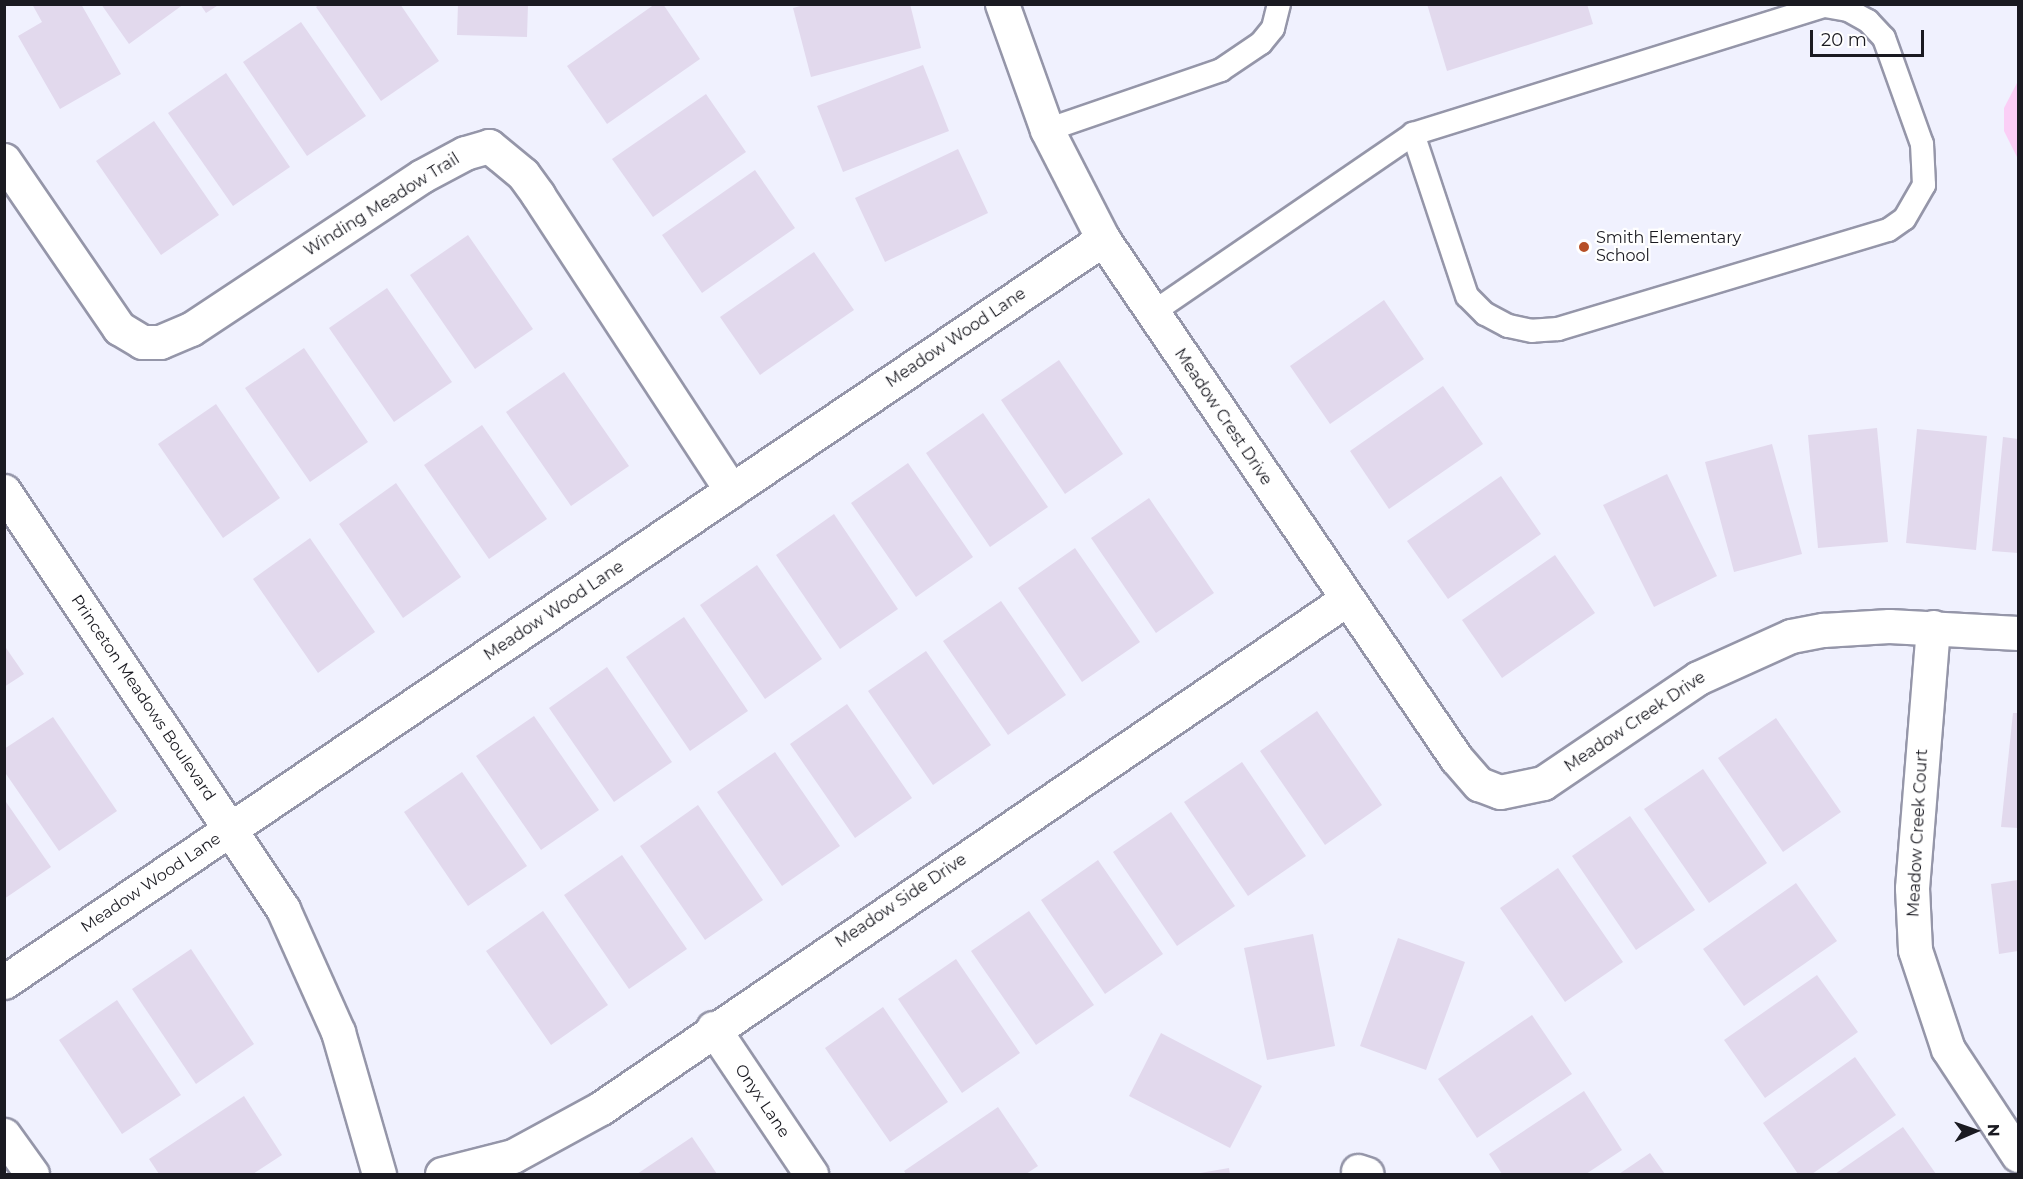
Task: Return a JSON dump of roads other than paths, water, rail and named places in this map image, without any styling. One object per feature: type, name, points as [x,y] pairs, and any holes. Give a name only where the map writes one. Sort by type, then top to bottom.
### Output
[{"type":"street","name":"Meadow Crest Drive","points":[[1002,4],[1047,130],[1103,239],[1456,758],[1479,784],[1500,792]]},
{"type":"street","name":"Winding Meadow Trail","points":[[4,160],[119,328],[142,342],[160,342],[191,329],[422,176],[465,153],[489,146],[523,174],[538,195],[731,490]]},
{"type":"street","name":"Meadow Wood Lane","points":[[4,982],[1103,239]]},
{"type":"street","name":"Princeton Meadows Boulevard","points":[[4,491],[283,909],[322,990],[351,1072],[379,1174]]},
{"type":"street","name":"Meadow Side Drive","points":[[442,1174],[513,1156],[544,1142],[601,1108],[713,1028],[1347,599]]},
{"type":"street","name":"Meadow Creek Drive","points":[[1500,792],[1543,783],[1671,695],[1761,647],[1823,630],[1933,627],[2019,633]]},
{"type":"street","name":"Meadow Creek Court","points":[[1933,627],[1912,888],[1915,950],[1948,1048],[2019,1155]]},
{"type":"street","name":"Onyx Lane","points":[[713,1028],[811,1174]]},
{"type":"street","points":[[4,1135],[32,1174]]},
{"type":"lane","points":[[1047,130],[1221,70],[1261,43],[1273,27],[1279,4]]},
{"type":"lane","points":[[1152,313],[1413,134],[1825,6],[1848,10],[1868,21],[1884,38],[1922,144],[1924,185],[1905,219],[1888,230],[1558,329],[1532,331],[1508,326],[1485,314],[1467,296],[1413,134]]},
{"type":"place","name":"Smith Elementary School","points":[[1584,247]]}]
